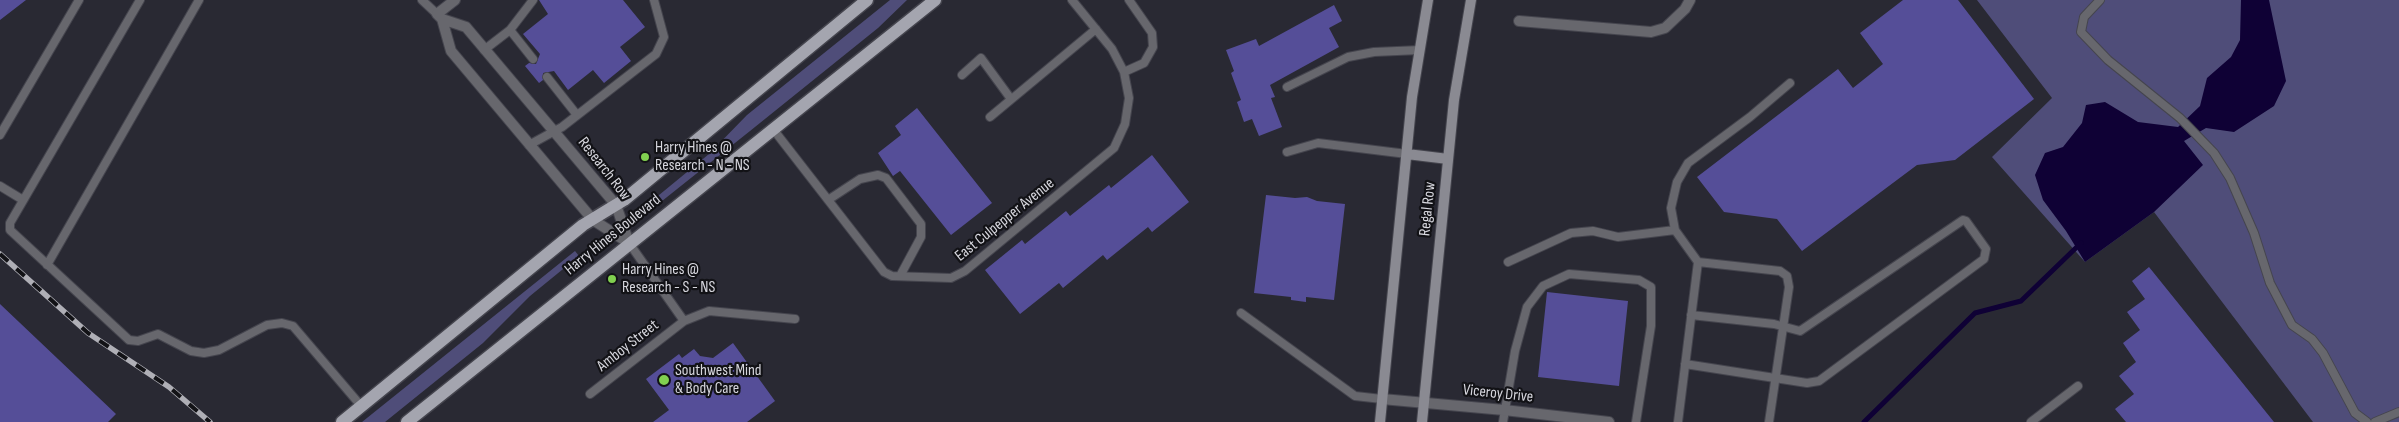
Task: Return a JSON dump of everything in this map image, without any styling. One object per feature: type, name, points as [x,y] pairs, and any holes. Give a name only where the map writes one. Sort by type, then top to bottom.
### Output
[{"type":"main road","name":"Harry Hines Boulevard","points":[[342,422],[583,225],[616,205],[867,0]]},
{"type":"main road","name":"Harry Hines Boulevard","points":[[407,422],[935,0]]},
{"type":"main road","name":"Regal Row","points":[[1380,422],[1407,154],[1428,0]]},
{"type":"main road","points":[[1463,0],[1468,14]]},
{"type":"main road","name":"Regal Row","points":[[1422,422],[1454,100],[1471,0]]},
{"type":"main road","points":[[1407,154],[1448,159]]},
{"type":"street","points":[[440,17],[455,0]]},
{"type":"street","points":[[1520,20],[1651,32],[1665,28],[1685,9],[1690,0]]},
{"type":"street","name":"Research Row","points":[[440,17],[466,27],[554,131],[616,205],[630,243]]},
{"type":"street","name":"Research Row","points":[[440,17],[452,51],[529,144],[593,220],[630,243]]},
{"type":"street","name":"Viceroy Drive","points":[[1382,399],[1609,422]]},
{"type":"lane","points":[[0,135],[79,0]]},
{"type":"lane","points":[[140,0],[23,200],[10,223],[10,230],[129,340],[138,341],[158,334],[191,351],[204,353],[219,350],[267,325],[282,323],[293,326],[362,407]]},
{"type":"lane","points":[[47,265],[199,0]]},
{"type":"lane","name":"Research Row","points":[[422,0],[440,17]]},
{"type":"lane","points":[[484,50],[510,30],[533,0]]},
{"type":"lane","points":[[529,144],[554,131],[577,115],[656,54],[664,37],[654,0]]},
{"type":"lane","name":"East Culpepper Avenue","points":[[773,129],[884,272],[900,276],[951,278],[965,272],[1114,148],[1125,124],[1129,98],[1124,72],[1112,49],[1072,0]]},
{"type":"lane","points":[[1124,72],[1144,63],[1153,47],[1152,33],[1130,0]]},
{"type":"lane","points":[[2100,0],[2084,17],[2082,32],[2108,60],[2180,118],[2214,153],[2230,178],[2254,233],[2270,283],[2292,325],[2312,339],[2323,353],[2355,413],[2366,422]]},
{"type":"lane","points":[[990,116],[1096,29]]},
{"type":"lane","points":[[510,30],[533,60]]},
{"type":"lane","points":[[1286,88],[1348,56],[1374,52],[1420,50]]},
{"type":"lane","points":[[962,75],[981,58],[1011,99]]},
{"type":"lane","points":[[546,77],[577,115]]},
{"type":"lane","points":[[1678,422],[1698,262],[1675,230],[1671,208],[1677,182],[1688,164],[1790,84]]},
{"type":"lane","points":[[1287,152],[1318,143],[1407,154]]},
{"type":"lane","points":[[828,200],[860,179],[878,175],[886,178],[921,224],[921,237],[900,276]]},
{"type":"lane","points":[[0,186],[23,200]]},
{"type":"lane","points":[[1685,364],[1807,383],[1819,381],[1984,259],[1986,249],[1966,221],[1963,220],[1800,331],[1691,315]]},
{"type":"lane","points":[[1508,262],[1570,232],[1593,231],[1618,237],[1675,230]]},
{"type":"lane","points":[[630,243],[684,320]]},
{"type":"lane","points":[[1698,262],[1780,271],[1786,276],[1789,287],[1769,422]]},
{"type":"lane","points":[[1503,422],[1515,350],[1527,307],[1543,286],[1569,274],[1639,280],[1651,287],[1651,326],[1636,422]]},
{"type":"lane","name":"Amboy Street","points":[[590,394],[684,320],[709,311],[795,319]]},
{"type":"lane","points":[[1240,313],[1355,396],[1382,399]]},
{"type":"lane","points":[[2031,422],[2078,386]]},
{"type":"lane","points":[[2375,422],[2399,412]]},
{"type":"shaded area","points":[[890,0],[907,0],[878,28],[657,205],[653,200],[709,154],[747,115]]},
{"type":"shaded area","points":[[1977,0],[2399,0],[2399,422],[2313,422],[2154,212],[2085,262],[1992,157],[2052,98]]},
{"type":"shaded area","points":[[2241,0],[2269,0],[2286,81],[2274,106],[2234,132],[2206,128],[2184,141],[2203,165],[2154,212],[2085,262],[2066,231],[2043,200],[2035,175],[2045,153],[2063,147],[2082,123],[2086,105],[2105,102],[2138,122],[2178,127],[2200,106],[2207,78],[2231,57],[2240,40]]},
{"type":"shaded area","points":[[575,251],[579,256],[530,296],[483,343],[385,422],[362,422]]},
{"type":"building","points":[[0,0],[26,0],[0,20]]},
{"type":"building","points":[[539,0],[623,0],[645,27],[620,47],[631,61],[604,83],[593,70],[568,90],[554,71],[543,73],[543,80],[539,83],[525,66],[529,63],[536,64],[540,54],[523,34],[548,14]]},
{"type":"building","points":[[1903,0],[1958,0],[2034,99],[1955,160],[1917,165],[1802,251],[1777,219],[1724,212],[1697,177],[1838,69],[1853,88],[1883,64],[1860,33]]},
{"type":"building","points":[[1334,5],[1342,21],[1329,28],[1339,47],[1270,85],[1275,97],[1271,98],[1282,127],[1259,136],[1252,119],[1244,122],[1237,102],[1241,100],[1231,73],[1234,71],[1226,50],[1256,39],[1259,46]]},
{"type":"building","points":[[917,108],[992,203],[951,235],[900,171],[893,176],[878,153],[901,135],[895,126]]},
{"type":"building","points":[[1152,155],[1189,202],[1152,232],[1148,227],[1107,260],[1103,255],[1063,288],[1059,283],[1020,314],[985,270],[1022,240],[1025,244],[1066,211],[1070,216],[1109,185],[1111,188]]},
{"type":"building","points":[[1266,195],[1295,198],[1307,197],[1317,201],[1345,204],[1334,300],[1306,297],[1306,302],[1291,300],[1291,297],[1254,293]]},
{"type":"building","points":[[2149,267],[2274,422],[2126,422],[2115,409],[2134,394],[2119,376],[2136,362],[2123,343],[2140,330],[2127,312],[2145,299],[2132,281]]},
{"type":"building","points":[[1547,292],[1628,301],[1619,386],[1538,377]]},
{"type":"building","points":[[0,304],[116,414],[108,422],[0,422]]},
{"type":"building","points":[[733,343],[775,401],[747,422],[653,422],[669,410],[646,379],[679,354],[682,358],[694,349],[700,356],[713,358]]},
{"type":"waterway","points":[[1864,422],[1975,313],[2021,301],[2081,243]]},
{"type":"railway","points":[[0,254],[88,333],[169,387],[210,422]]},
{"type":"place","name":"Harry Hines @ Research - N - NS","points":[[645,157]]},
{"type":"place","name":"Harry Hines @ Research - S - NS","points":[[612,279]]},
{"type":"place","name":"Southwest Mind & Body Care","points":[[664,380]]}]
